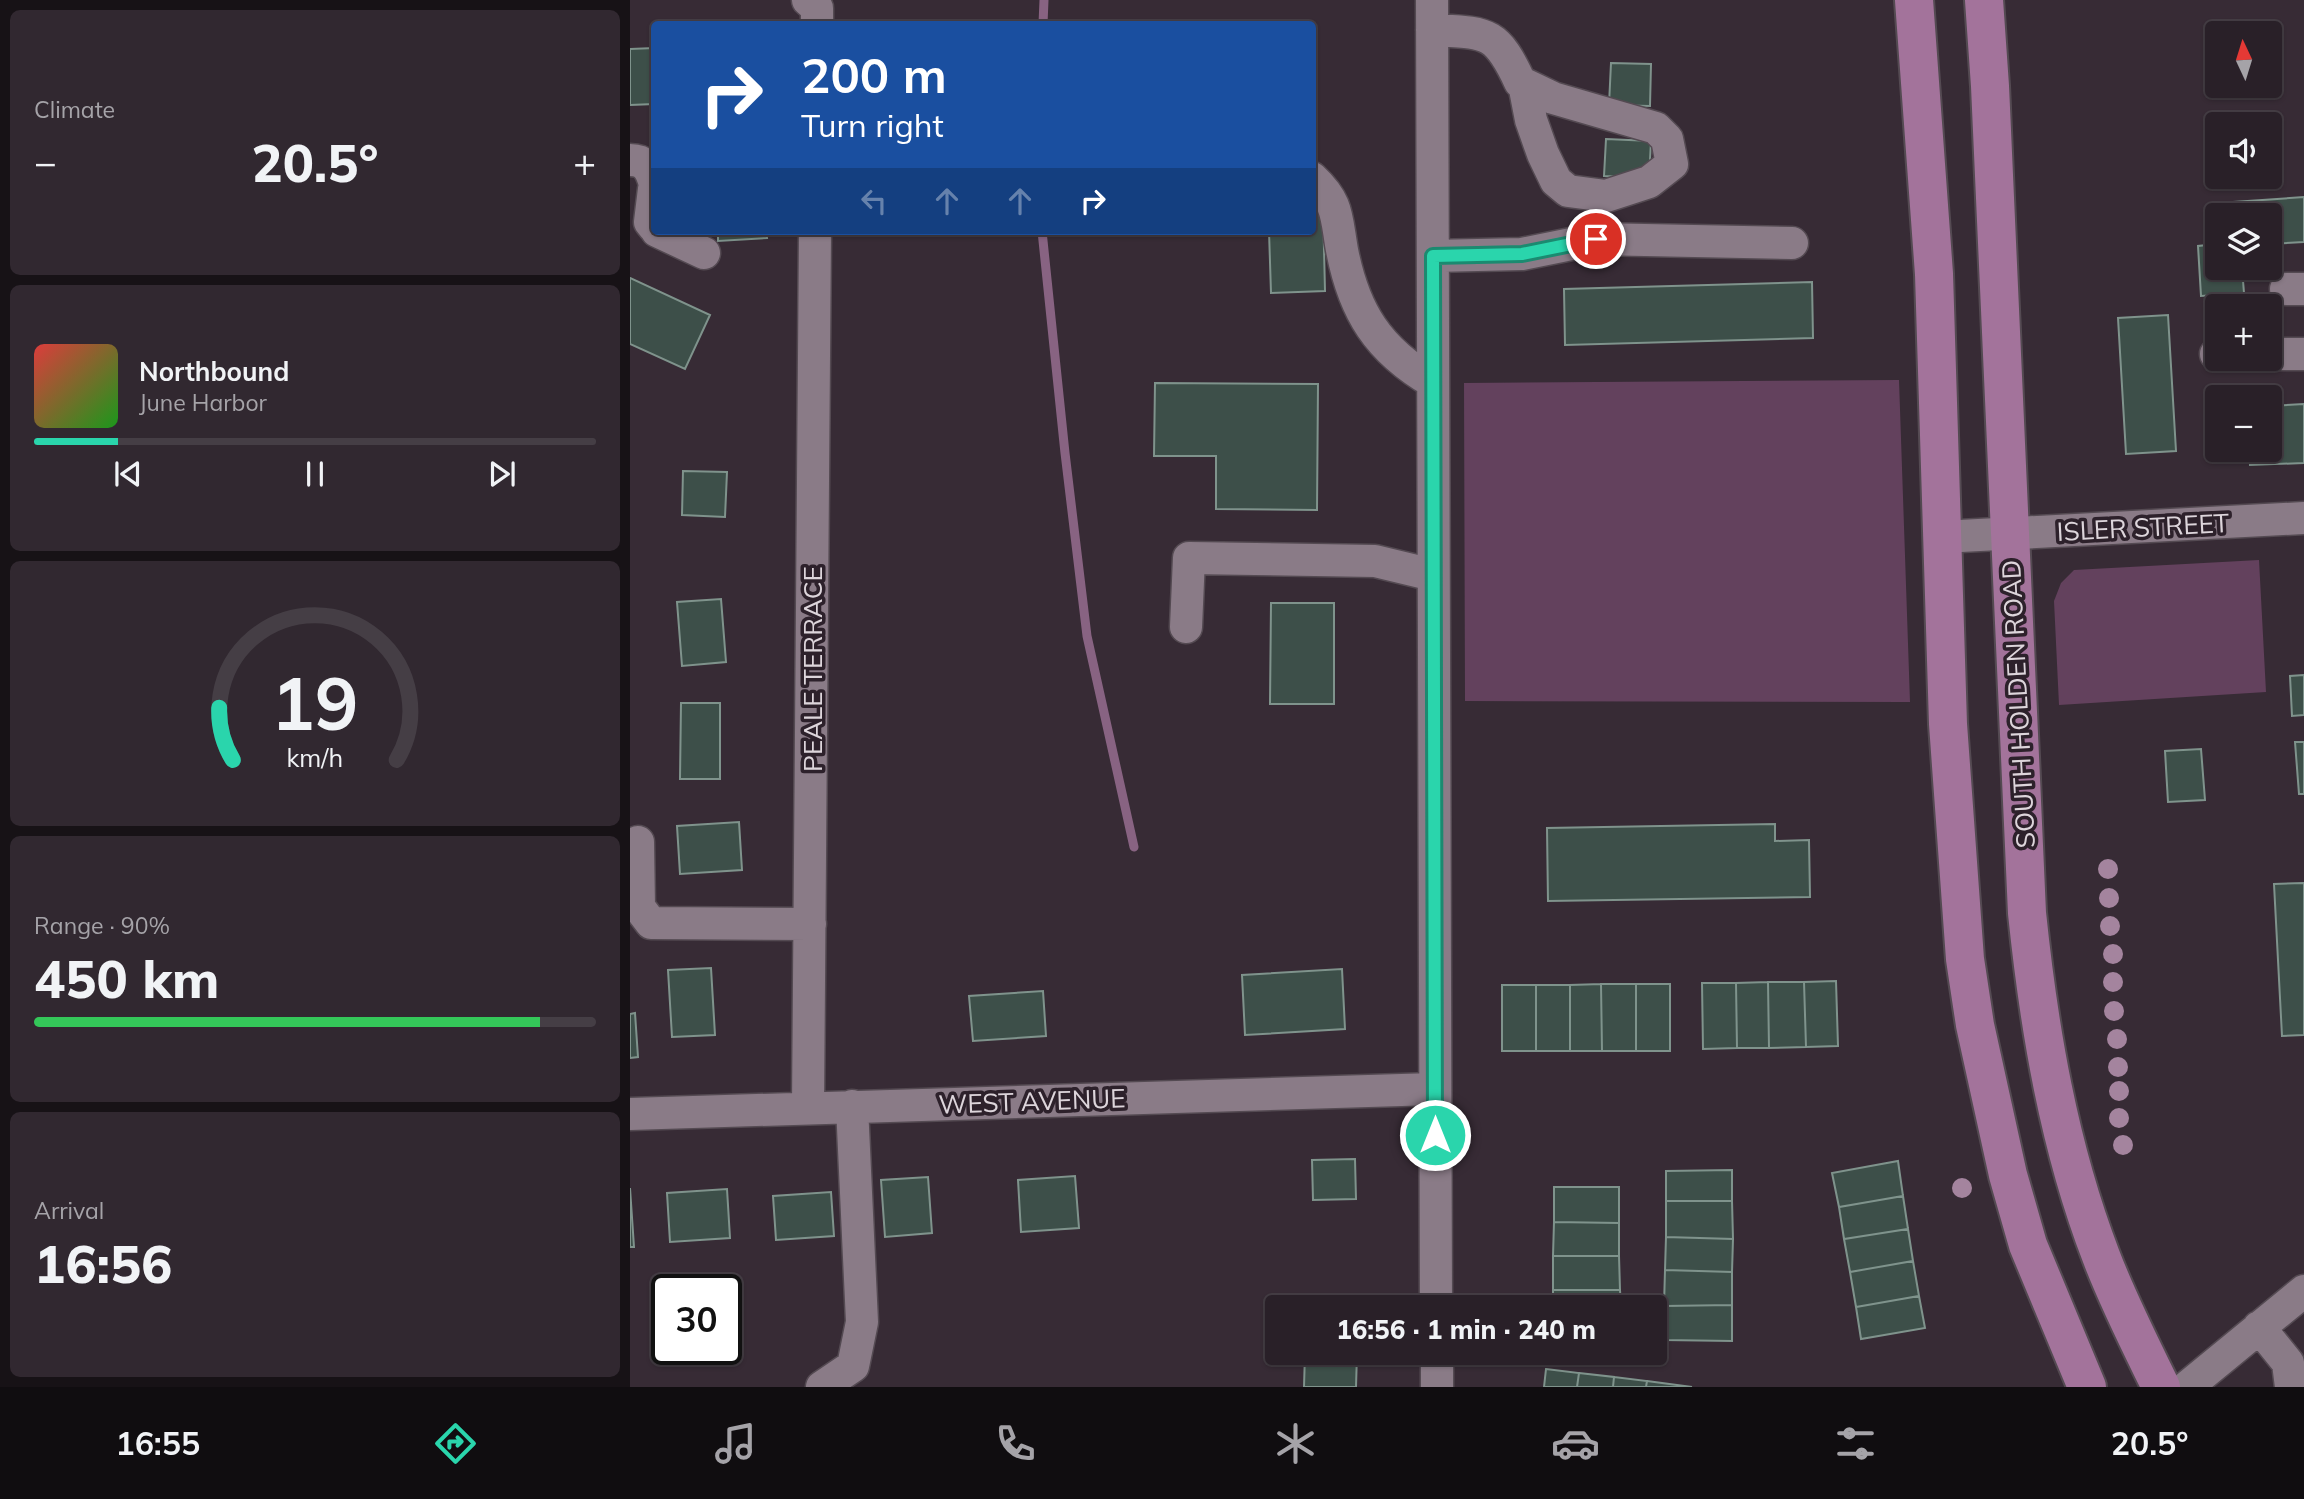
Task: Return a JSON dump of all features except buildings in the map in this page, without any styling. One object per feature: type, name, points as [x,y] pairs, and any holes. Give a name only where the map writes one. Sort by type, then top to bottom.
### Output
[{"type":"main road","points":[[1914,0],[1934,285],[1948,724],[1965,959],[1975,1025],[2008,1175],[2028,1245],[2087,1387]]},
{"type":"main road","name":"SOUTH HOLDEN ROAD","points":[[1984,0],[1991,100],[2027,914],[2035,990],[2043,1042],[2079,1189],[2101,1256],[2161,1387]]},
{"type":"street","points":[[808,0],[817,8],[817,21]]},
{"type":"street","points":[[1436,1295],[1432,15],[1487,35],[1507,55],[1520,82],[1553,98],[1656,128],[1667,139],[1672,163],[1649,182],[1606,196],[1567,191],[1556,181],[1543,154],[1531,120],[1524,84]]},
{"type":"street","points":[[630,160],[639,160],[651,171]]},
{"type":"street","points":[[1316,182],[1328,192],[1337,213],[1342,251],[1352,292],[1376,337],[1407,367],[1433,382]]},
{"type":"street","points":[[668,235],[704,253]]},
{"type":"street","name":"PEALE TERRACE","points":[[808,1107],[815,235]]},
{"type":"street","points":[[1433,256],[1522,254],[1596,239],[1792,243]]},
{"type":"street","points":[[2282,354],[2304,354]]},
{"type":"street","name":"ISLER STREET","points":[[1941,537],[2304,518]]},
{"type":"street","points":[[1186,627],[1189,558],[1376,561],[1433,575]]},
{"type":"street","points":[[638,842],[639,907],[651,923],[810,924]]},
{"type":"street","name":"WEST AVENUE","points":[[630,1114],[1434,1089]]},
{"type":"street","points":[[822,1387],[853,1366],[862,1322],[852,1106]]},
{"type":"street","points":[[2187,1387],[2304,1291]]},
{"type":"street","points":[[2259,1327],[2288,1363],[2291,1387]]},
{"type":"street","points":[[1437,1365],[1437,1387]]},
{"type":"shaded area","points":[[1899,380],[1910,702],[1465,701],[1464,383]]},
{"type":"shaded area","points":[[2259,560],[2266,692],[2059,705],[2054,601],[2061,583],[2074,570]]},
{"type":"waterway","points":[[1043,21],[1044,0]]},
{"type":"waterway","points":[[1042,235],[1087,636],[1134,847]]},
{"type":"route","points":[[1435,1135],[1433,256],[1522,254],[1596,239]]}]
